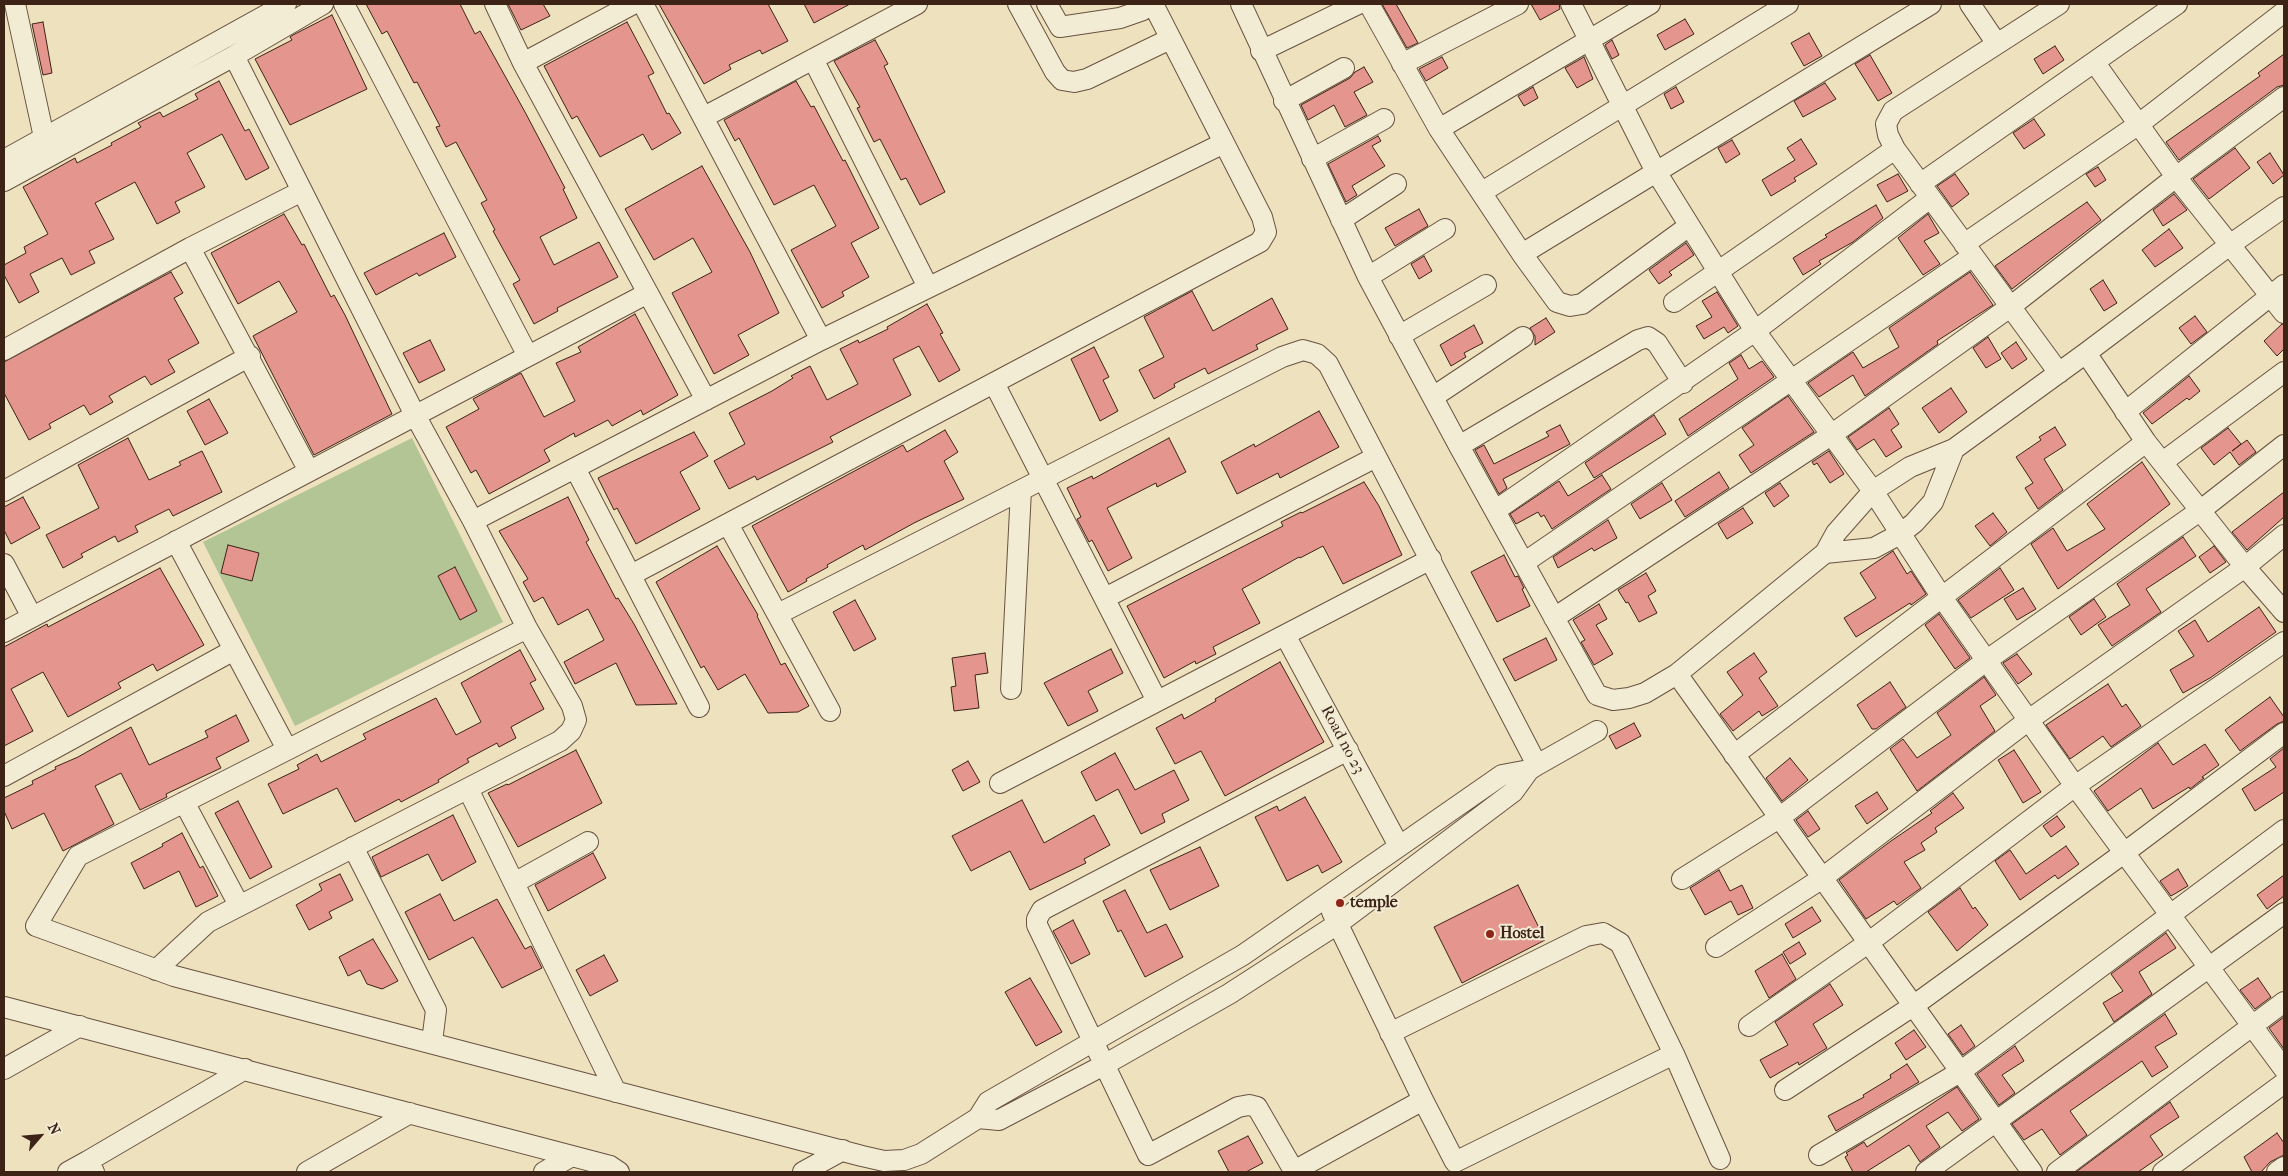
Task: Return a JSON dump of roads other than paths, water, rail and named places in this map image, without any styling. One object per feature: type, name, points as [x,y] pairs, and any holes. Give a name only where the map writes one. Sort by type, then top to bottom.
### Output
[{"type":"street","points":[[15,4],[46,148]]},
{"type":"street","points":[[4,181],[46,148],[286,4]]},
{"type":"street","points":[[4,160],[46,148],[234,56],[322,4]]},
{"type":"street","points":[[344,4],[528,356]]},
{"type":"street","points":[[495,4],[523,62],[706,400]]},
{"type":"street","points":[[523,62],[634,4]]},
{"type":"street","points":[[643,4],[821,340]]},
{"type":"street","points":[[704,117],[917,4]]},
{"type":"street","points":[[1018,4],[1055,72],[1062,80],[1074,82],[1087,80],[1170,39]]},
{"type":"street","points":[[1048,4],[1060,27],[1120,18],[1143,10],[1140,4]]},
{"type":"street","points":[[631,575],[1260,242],[1266,232],[1262,217],[1153,4]]},
{"type":"street","points":[[1240,4],[1368,277],[1458,446],[1525,562],[1597,696],[1605,699],[1629,698],[1645,693],[1677,674],[1825,552],[1836,533],[1873,491],[1910,467],[1954,449],[2231,244],[2284,207]]},
{"type":"street","points":[[1261,51],[1358,4]]},
{"type":"street","points":[[1369,4],[1439,129],[1522,254],[1557,302],[1570,306],[1582,304],[1689,226]]},
{"type":"street","points":[[1402,64],[1518,4]]},
{"type":"street","points":[[1571,4],[1655,170],[1756,331],[1873,491],[1941,596],[2030,719],[2075,786],[2284,1069]]},
{"type":"street","points":[[1439,129],[1589,42],[1650,4]]},
{"type":"street","points":[[1482,192],[1788,4]]},
{"type":"street","points":[[1522,254],[1655,170],[1931,4]]},
{"type":"street","points":[[1970,4],[1997,44]]},
{"type":"street","points":[[2059,4],[1893,112],[1886,124],[1888,135],[1895,150],[2059,373]]},
{"type":"street","points":[[1496,510],[1756,331],[1925,191],[2177,4]]},
{"type":"street","points":[[1525,562],[1792,381],[2139,124],[2284,12]]},
{"type":"street","points":[[156,970],[208,922],[560,741],[571,731],[576,720],[572,706],[527,628],[474,521],[415,415],[234,56]]},
{"type":"street","points":[[813,59],[928,287]]},
{"type":"street","points":[[2095,63],[2176,176],[2231,244],[2277,290],[2284,312]]},
{"type":"street","points":[[1284,101],[1344,68]]},
{"type":"street","points":[[1554,618],[1831,435],[2010,307],[2176,176],[2284,97]]},
{"type":"street","points":[[1312,159],[1384,119]]},
{"type":"street","points":[[474,521],[821,340],[1224,144]]},
{"type":"street","points":[[1674,302],[1895,150]]},
{"type":"street","points":[[1341,220],[1396,184]]},
{"type":"street","points":[[4,350],[190,248],[302,191]]},
{"type":"street","points":[[1368,277],[1445,229]]},
{"type":"street","points":[[190,248],[250,356],[309,471]]},
{"type":"street","points":[[1399,336],[1486,285]]},
{"type":"street","points":[[2126,412],[2277,290]]},
{"type":"street","points":[[4,632],[648,293]]},
{"type":"street","points":[[1433,397],[1523,336]]},
{"type":"street","points":[[1458,446],[1638,340],[1648,337],[1657,343],[1683,383]]},
{"type":"street","points":[[778,614],[1282,357],[1303,350],[1317,354],[1328,364],[1431,559],[1533,768]]},
{"type":"street","points":[[2086,353],[2146,442],[2164,461],[2245,567],[2284,612]]},
{"type":"street","points":[[4,491],[250,356]]},
{"type":"street","points":[[2164,461],[2284,372]]},
{"type":"street","points":[[994,383],[1157,701]]},
{"type":"street","points":[[1734,755],[2146,442]]},
{"type":"street","points":[[1682,879],[1778,818],[1987,660],[2202,510],[2284,445]]},
{"type":"street","points":[[1825,552],[1874,548],[1900,534],[1933,502],[1954,449]]},
{"type":"street","points":[[1105,598],[1376,457]]},
{"type":"street","points":[[576,468],[699,707]]},
{"type":"street","points":[[1010,689],[1021,490]]},
{"type":"street","points":[[728,524],[830,711]]},
{"type":"street","points":[[1716,947],[1821,879],[2030,719],[2245,567],[2284,535]]},
{"type":"street","points":[[176,541],[287,750]]},
{"type":"street","points":[[1000,782],[1431,559]]},
{"type":"street","points":[[4,564],[32,617]]},
{"type":"street","points":[[527,628],[78,856],[36,926],[156,970],[884,1161],[904,1160],[921,1154],[978,1118],[988,1102],[1243,955],[1502,775],[1533,768],[1597,731]]},
{"type":"street","name":"Road no 23","points":[[1285,635],[1399,846]]},
{"type":"street","points":[[1749,1026],[1868,943],[2075,786],[2284,642]]},
{"type":"street","points":[[4,776],[234,650]]},
{"type":"street","points":[[1677,674],[1821,879],[2032,1172]]},
{"type":"street","points":[[1786,1090],[1913,1006],[2124,853],[2284,732]]},
{"type":"street","points":[[1348,750],[1042,910],[1037,919],[1037,925],[1148,1155],[1238,1107],[1248,1105],[1257,1107],[1294,1172],[1423,1100]]},
{"type":"street","points":[[978,1118],[999,1120],[1104,1065],[1229,994],[1339,923],[1513,792],[1533,768]]},
{"type":"street","points":[[468,789],[616,1092]]},
{"type":"street","points":[[184,802],[239,905]]},
{"type":"street","points":[[1819,1155],[1960,1072],[2169,914],[2284,830]]},
{"type":"street","points":[[514,883],[588,842]]},
{"type":"street","points":[[353,848],[436,1010],[432,1042]]},
{"type":"street","points":[[1324,899],[1339,923],[1390,1033],[1455,1162],[1674,1054]]},
{"type":"street","points":[[1926,1172],[2284,914]]},
{"type":"street","points":[[1390,1033],[1586,936],[1603,933],[1620,943],[1674,1054],[1720,1159]]},
{"type":"street","points":[[2057,1172],[2284,1002]]},
{"type":"street","points":[[4,1007],[610,1166],[619,1172]]},
{"type":"street","points":[[4,1069],[80,1026]]},
{"type":"street","points":[[68,1172],[91,1167],[245,1069]]},
{"type":"street","points":[[2163,1172],[2284,1083]]},
{"type":"street","points":[[307,1172],[410,1113]]},
{"type":"street","points":[[803,1172],[843,1150]]},
{"type":"street","points":[[544,1172],[572,1156]]},
{"type":"street","points":[[2278,1172],[2284,1167]]},
{"type":"place","name":"temple","points":[[1340,903]]},
{"type":"place","name":"Hostel","points":[[1490,934]]}]
